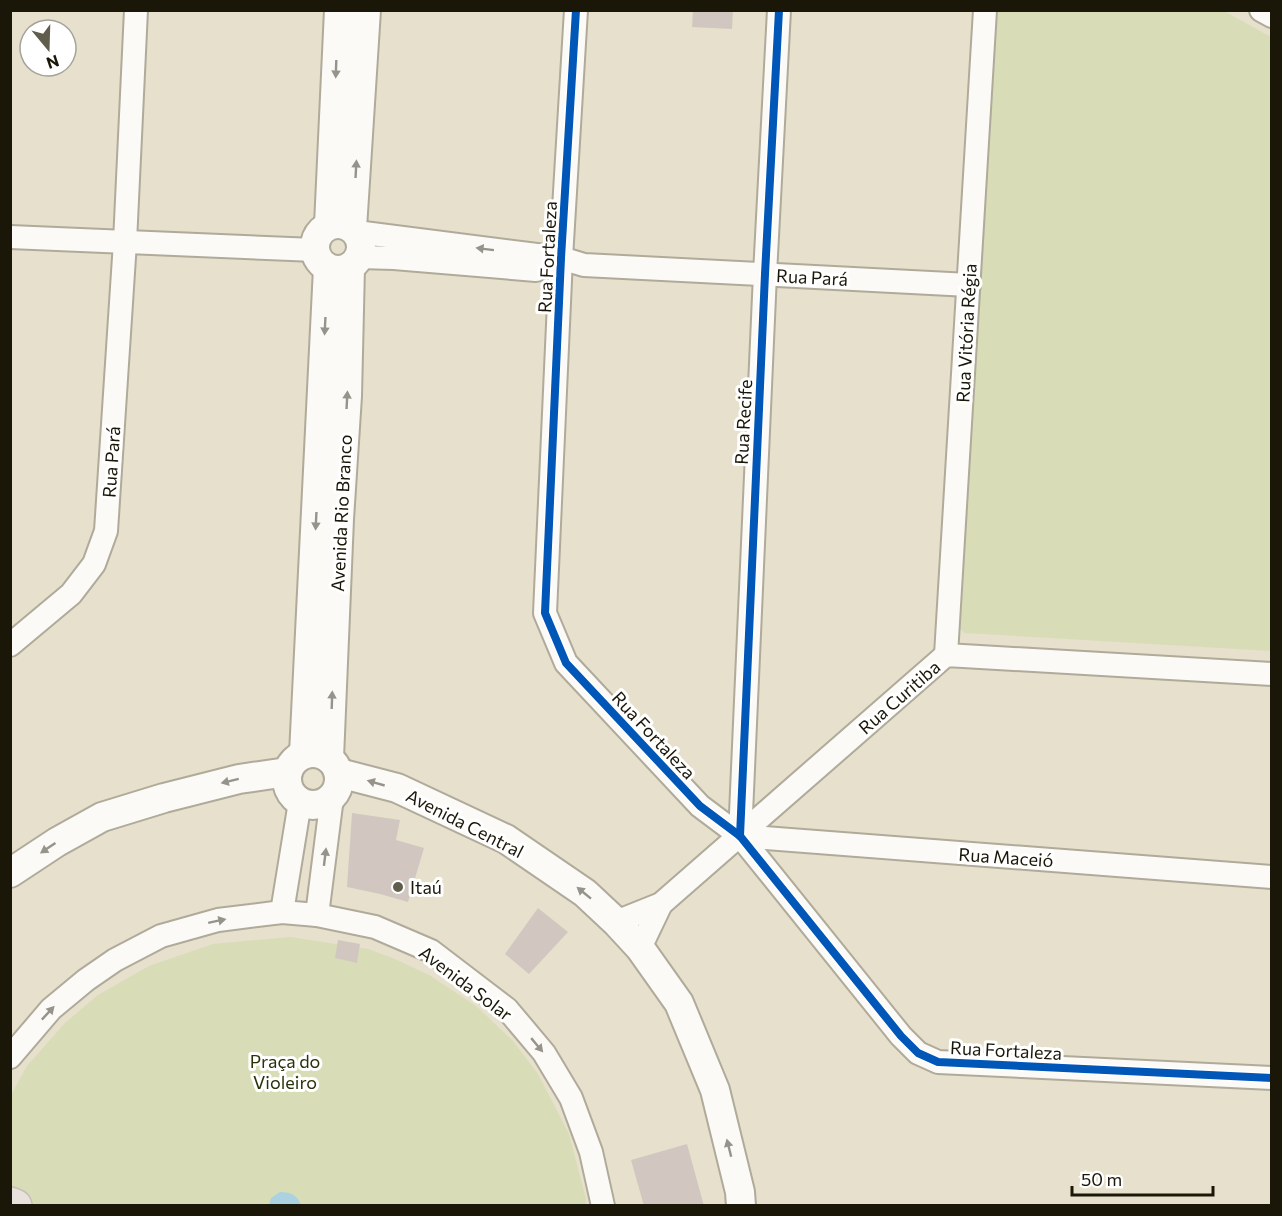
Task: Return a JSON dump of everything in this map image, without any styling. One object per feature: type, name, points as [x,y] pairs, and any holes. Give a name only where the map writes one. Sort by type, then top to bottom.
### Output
[{"type":"main road","points":[[10,1203],[15,1206]]},
{"type":"street","name":"Rua Pará","points":[[10,645],[70,594],[94,564],[106,531],[136,10]]},
{"type":"street","name":"Avenida Rio Branco","points":[[317,915],[318,771],[347,396],[341,247],[339,10]]},
{"type":"street","name":"Avenida Rio Branco","points":[[341,247],[366,10]]},
{"type":"street","name":"Rua Fortaleza","points":[[576,10],[561,265],[545,613],[566,663],[700,807],[740,836],[901,1036],[918,1053],[938,1062],[1272,1078]]},
{"type":"street","name":"Rua Recife","points":[[740,836],[779,10]]},
{"type":"street","name":"Rua Vitória Régia","points":[[946,655],[985,10]]},
{"type":"street","points":[[1262,10],[1272,16]]},
{"type":"street","name":"Rua Pará","points":[[10,237],[395,248],[561,265],[969,285]]},
{"type":"street","name":"Rua Curitiba","points":[[615,922],[661,904],[946,655],[1272,674]]},
{"type":"street","points":[[282,912],[300,802],[293,797],[286,781],[318,771]]},
{"type":"street","name":"Avenida Central","points":[[10,873],[57,842],[102,817],[239,779],[318,771],[397,788],[506,839],[585,893],[640,948],[679,1004],[715,1090],[740,1192],[741,1206]]},
{"type":"street","name":"Rua Maceió","points":[[740,836],[1272,877]]},
{"type":"street","name":"Rua Curitiba","points":[[640,948],[661,904]]},
{"type":"street","name":"Avenida Solar","points":[[10,1057],[51,1009],[86,980],[115,960],[161,936],[218,920],[282,912],[317,915],[375,927],[431,951],[507,1009],[544,1053],[571,1098],[591,1152],[603,1206]]},
{"type":"green space","points":[[996,11],[1224,11],[1271,37],[1271,651],[965,633],[958,627]]},
{"type":"green space","name":"Praça do Violeiro","points":[[290,937],[368,949],[395,959],[429,975],[476,1006],[513,1041],[538,1074],[569,1134],[586,1205],[11,1206],[11,1095],[27,1066],[65,1023],[98,995],[149,966],[213,944]]},
{"type":"water","points":[[280,1192],[293,1195],[301,1205],[269,1205],[271,1198]]},
{"type":"building","points":[[693,10],[733,10],[732,29],[692,27]]},
{"type":"building","points":[[352,813],[400,820],[396,840],[424,848],[408,902],[347,887]]},
{"type":"building","points":[[538,908],[568,932],[529,974],[505,954]]},
{"type":"building","points":[[338,940],[360,944],[357,963],[335,958]]},
{"type":"building","points":[[687,1144],[704,1206],[644,1206],[631,1160]]},
{"type":"cycle path","points":[[576,10],[561,258],[545,613],[566,663],[700,806],[740,836],[901,1036],[918,1053],[938,1062],[1272,1078]]},
{"type":"cycle path","points":[[740,836],[779,10]]},
{"type":"place","name":"Itaú","points":[[398,887]]}]
